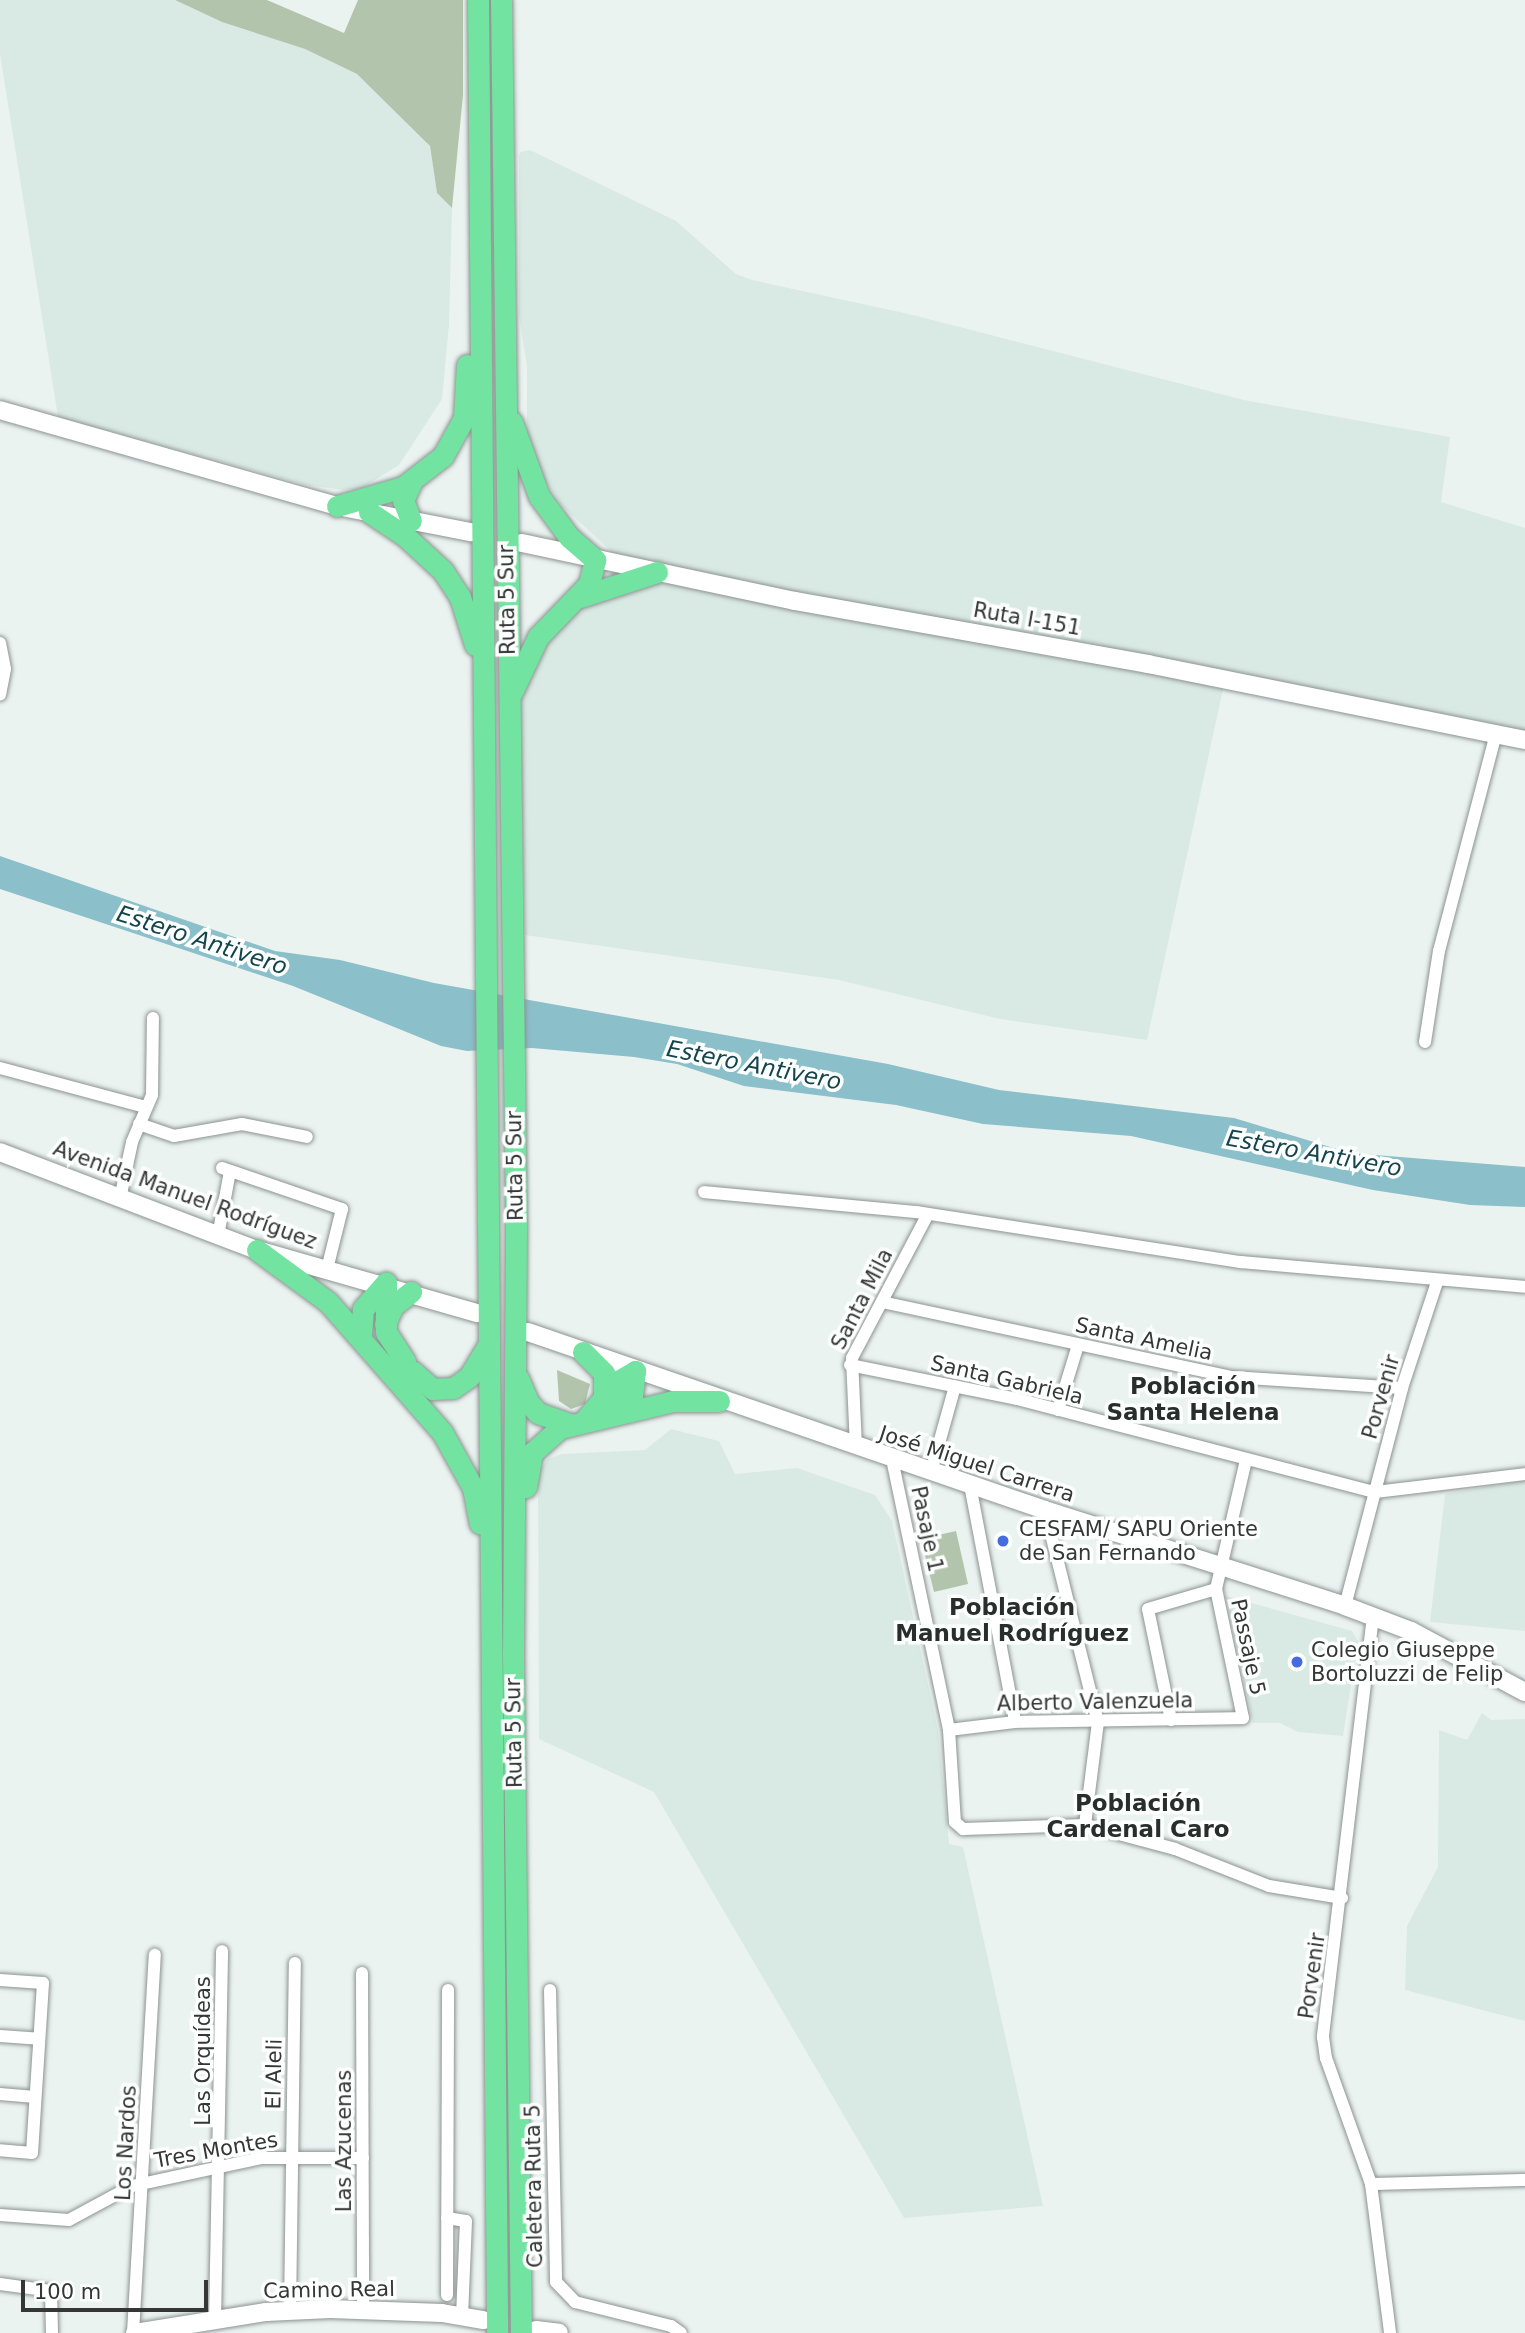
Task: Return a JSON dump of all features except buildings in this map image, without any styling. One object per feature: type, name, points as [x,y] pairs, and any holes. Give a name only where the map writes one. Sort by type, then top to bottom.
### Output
[{"type":"highway","name":"Ruta 5 Sur","points":[[478,0],[490,1239],[490,2326]]},
{"type":"highway","name":"Ruta 5 Sur","points":[[502,0],[504,376],[516,1227],[513,1653],[529,2332]]},
{"type":"highway","points":[[337,506],[411,483],[443,456],[464,418],[470,290],[479,237]]},
{"type":"highway","points":[[504,376],[514,433],[531,480],[558,524],[595,560],[589,584],[579,597],[547,626],[529,651],[508,715]]},
{"type":"highway","points":[[411,483],[403,500],[411,520]]},
{"type":"highway","points":[[369,512],[423,550],[452,583],[466,611],[485,697]]},
{"type":"highway","points":[[579,597],[657,572]]},
{"type":"highway","points":[[257,1250],[317,1291],[360,1336],[460,1459],[479,1516],[490,1594]]},
{"type":"highway","points":[[360,1336],[363,1309],[386,1283]]},
{"type":"highway","points":[[386,1283],[385,1326],[408,1366],[433,1389],[453,1388],[469,1377],[490,1342]]},
{"type":"highway","points":[[385,1326],[393,1306],[411,1292]]},
{"type":"highway","points":[[583,1352],[604,1373],[608,1408]]},
{"type":"highway","points":[[514,1365],[533,1409],[551,1420],[577,1422]]},
{"type":"highway","points":[[608,1408],[618,1381],[635,1371]]},
{"type":"highway","points":[[513,1653],[524,1562],[528,1460],[544,1439],[608,1408],[673,1401],[719,1401]]},
{"type":"street","points":[[0,410],[337,506],[470,532]]},
{"type":"street","name":"Ruta I-151","points":[[522,543],[595,560],[1525,740]]},
{"type":"street","points":[[0,643],[5,669],[0,695]]},
{"type":"street","points":[[1425,1042],[1439,951],[1496,734]]},
{"type":"street","points":[[120,1199],[139,1125],[154,1086],[153,1018]]},
{"type":"street","points":[[0,1068],[146,1107]]},
{"type":"street","points":[[139,1125],[174,1136],[242,1124],[307,1138]]},
{"type":"street","name":"Avenida Manuel Rodríguez","points":[[0,1152],[257,1250],[386,1283],[477,1313]]},
{"type":"street","points":[[218,1236],[226,1169],[342,1209],[327,1269]]},
{"type":"street","points":[[704,1192],[928,1216],[1241,1262],[1437,1282],[1525,1287]]},
{"type":"street","name":"Santa Mila","points":[[856,1447],[850,1365],[928,1216]]},
{"type":"street","name":"Porvenir","points":[[1345,1605],[1402,1388],[1437,1282]]},
{"type":"street","name":"Santa Amelia","points":[[882,1302],[1253,1380],[1402,1388]]},
{"type":"street","name":"José Miguel Carrera","points":[[528,1332],[856,1447],[1220,1567],[1345,1605],[1411,1631],[1525,1692]]},
{"type":"street","points":[[1058,1410],[1078,1345]]},
{"type":"street","name":"Santa Gabriela","points":[[850,1365],[1058,1410],[1375,1492],[1525,1474]]},
{"type":"street","points":[[931,1472],[955,1386]]},
{"type":"street","name":"Pasaje 1","points":[[892,1459],[949,1730],[955,1822],[962,1829],[1085,1825],[1175,1849],[1269,1886],[1342,1898]]},
{"type":"street","name":"Passaje 5","points":[[1243,1718],[1216,1589],[1246,1460]]},
{"type":"street","points":[[970,1485],[1015,1722]]},
{"type":"street","points":[[1045,1510],[1098,1722],[1085,1825]]},
{"type":"street","points":[[1171,1720],[1148,1609],[1216,1589]]},
{"type":"street","name":"Porvenir","points":[[1373,1616],[1323,2044],[1371,2184],[1390,2333]]},
{"type":"street","name":"Alberto Valenzuela","points":[[949,1730],[1015,1722],[1243,1718]]},
{"type":"street","name":"Las Orquídeas","points":[[215,2320],[221,2168],[222,1951]]},
{"type":"street","name":"Los Nardos","points":[[134,2333],[155,1955]]},
{"type":"street","name":"El Aleli","points":[[290,2311],[295,1963]]},
{"type":"street","name":"Las Azucenas","points":[[362,1973],[363,2309]]},
{"type":"street","points":[[0,1980],[43,1983],[32,2153],[0,2150]]},
{"type":"street","points":[[447,2295],[448,1990]]},
{"type":"street","name":"Caletera Ruta 5","points":[[550,1990],[556,2282],[575,2302],[671,2326],[681,2333]]},
{"type":"street","points":[[0,2036],[39,2039]]},
{"type":"street","points":[[0,2094],[35,2097]]},
{"type":"street","name":"Tres Montes","points":[[0,2215],[69,2220],[144,2182],[293,2156],[363,2158]]},
{"type":"street","points":[[1371,2184],[1525,2180]]},
{"type":"street","points":[[447,2218],[466,2221],[462,2316]]},
{"type":"street","points":[[0,2284],[51,2291],[52,2333]]},
{"type":"street","name":"Camino Real","points":[[134,2333],[290,2311],[363,2309],[462,2316],[490,2326]]},
{"type":"street","points":[[529,2332],[559,2333]]},
{"type":"shaded area","points":[[0,0],[175,0],[222,22],[305,49],[357,74],[419,132],[430,147],[437,193],[452,208],[449,324],[442,399],[399,465],[362,488],[344,490],[306,485],[58,417],[0,54]]},
{"type":"shaded area","points":[[530,150],[676,221],[736,274],[752,280],[913,315],[1244,400],[1450,437],[1441,502],[1525,528],[1525,733],[1226,675],[1147,1040],[1000,1019],[839,980],[525,935],[520,699],[552,634],[575,609],[610,595],[612,552],[562,506],[544,479],[527,438],[527,367],[519,315],[519,157],[520,152]]},
{"type":"shaded area","points":[[671,1429],[719,1441],[735,1474],[797,1468],[875,1495],[892,1521],[938,1730],[949,1844],[963,1847],[1043,2206],[904,2218],[654,1792],[539,1739],[538,1472],[548,1459],[562,1454],[645,1450]]},
{"type":"shaded area","points":[[1525,1480],[1525,1631],[1430,1622],[1445,1494]]},
{"type":"shaded area","name":"Colegio Giuseppe Bortoluzzi de Felip","points":[[1226,1596],[1352,1631],[1358,1641],[1343,1736],[1298,1732],[1280,1723],[1253,1723]]},
{"type":"shaded area","points":[[1482,1713],[1491,1720],[1525,1719],[1525,2021],[1405,1990],[1407,1926],[1438,1867],[1439,1730],[1467,1740]]},
{"type":"green space","points":[[175,0],[267,0],[344,33],[358,0],[463,0],[463,95],[452,208],[437,193],[430,146],[357,74],[305,49],[222,22]]},
{"type":"green space","points":[[557,1370],[590,1384],[585,1404],[571,1409],[559,1401]]},
{"type":"green space","points":[[956,1531],[968,1584],[934,1592],[921,1539]]},
{"type":"water","name":"Estero Antivero","points":[[0,856],[275,951],[340,960],[434,983],[888,1064],[999,1090],[1234,1118],[1350,1153],[1525,1167],[1525,1207],[1470,1205],[1373,1190],[1131,1136],[983,1124],[896,1105],[744,1086],[677,1064],[634,1057],[532,1048],[467,1051],[441,1046],[293,986],[0,889]]},
{"type":"place","name":"CESFAM/ SAPU Oriente de San Fernando","points":[[1003,1541]]},
{"type":"place","name":"Colegio Giuseppe Bortoluzzi de Felip","points":[[1297,1662]]},
{"type":"district","name":"Población Santa Helena","points":[[1193,1399]]},
{"type":"district","name":"Población Manuel Rodríguez","points":[[1012,1620]]},
{"type":"district","name":"Población Cardenal Caro","points":[[1138,1816]]}]
